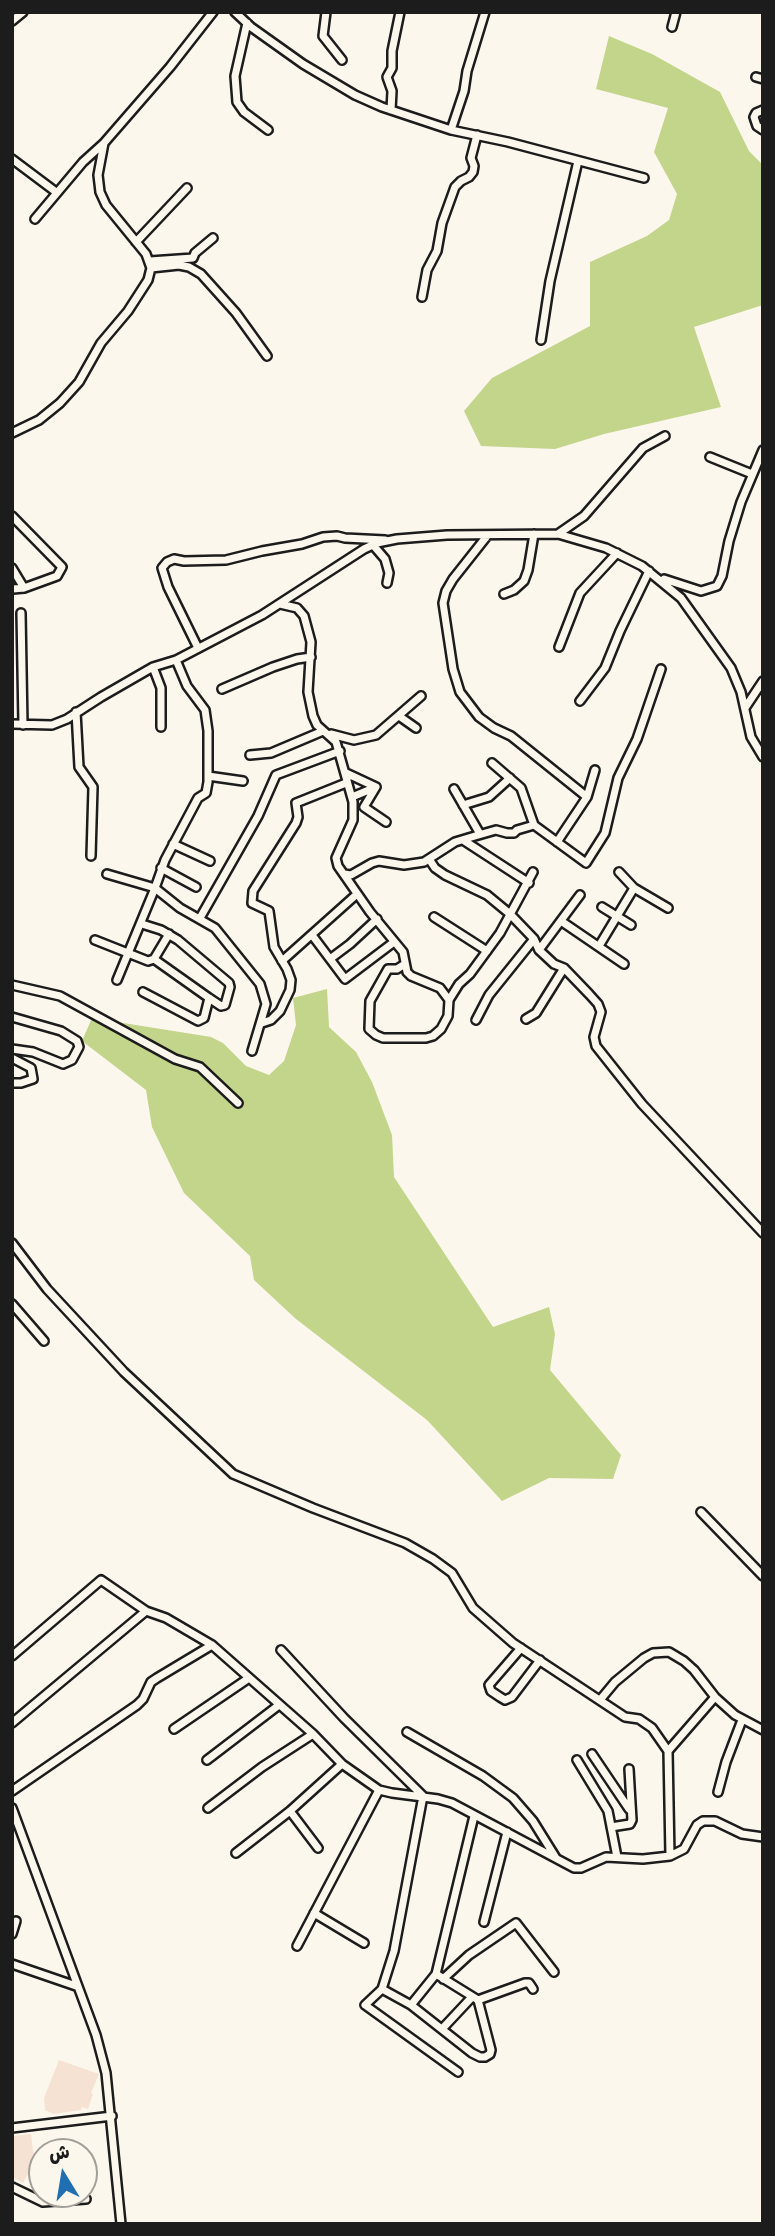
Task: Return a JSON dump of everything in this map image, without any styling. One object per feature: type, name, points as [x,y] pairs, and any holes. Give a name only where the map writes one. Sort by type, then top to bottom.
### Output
[{"type":"street","points":[[12,21],[23,12]]},
{"type":"street","points":[[35,219],[56,192],[170,67],[204,16],[214,12]]},
{"type":"street","points":[[235,12],[323,77],[355,95],[391,110],[451,130],[644,178]]},
{"type":"street","points":[[326,12],[323,36],[342,60]]},
{"type":"street","points":[[391,110],[392,92],[387,78],[392,68],[392,51],[400,12]]},
{"type":"street","points":[[451,130],[485,12]]},
{"type":"street","points":[[672,27],[676,12]]},
{"type":"street","points":[[247,23],[234,76],[237,102],[244,112],[268,130]]},
{"type":"street","points":[[763,110],[754,117],[757,126],[763,130]]},
{"type":"street","points":[[422,297],[427,270],[437,251],[442,223],[455,187],[473,172],[471,158],[477,135]]},
{"type":"street","points":[[12,433],[39,421],[79,382],[101,343],[150,276],[150,264],[128,229],[106,205],[100,192],[98,176],[104,142]]},
{"type":"street","points":[[12,159],[56,192]]},
{"type":"street","points":[[541,340],[558,246],[578,161]]},
{"type":"street","points":[[136,242],[187,188]]},
{"type":"street","points":[[150,264],[193,258],[195,253],[213,238]]},
{"type":"street","points":[[150,264],[179,265],[201,274],[236,313],[267,356]]},
{"type":"street","points":[[558,534],[584,516],[639,452],[665,436]]},
{"type":"street","points":[[198,648],[168,587],[162,568],[167,562],[174,559],[226,560],[323,537],[389,540],[447,535],[558,534],[617,553],[653,574],[701,591],[717,586],[722,576],[734,523],[763,451]]},
{"type":"street","points":[[710,457],[752,474]]},
{"type":"street","points":[[12,516],[62,567],[57,576],[24,588],[13,589]]},
{"type":"street","points":[[504,594],[524,581],[534,534]]},
{"type":"street","points":[[487,536],[453,579],[443,603],[453,669],[460,692],[479,717],[512,736],[587,797]]},
{"type":"street","points":[[12,724],[52,725],[153,667],[176,660],[279,604],[373,545],[389,540]]},
{"type":"street","points":[[373,545],[385,559],[389,573],[387,583]]},
{"type":"street","points":[[559,647],[580,593],[617,553]]},
{"type":"street","points":[[12,568],[24,588]]},
{"type":"street","points":[[580,701],[606,668],[620,631],[653,574]]},
{"type":"street","points":[[653,574],[687,604],[731,668],[746,708],[751,737],[763,757]]},
{"type":"street","points":[[279,604],[302,612],[311,642],[308,692],[315,722],[335,740],[352,797],[352,824],[336,858],[338,866],[403,952],[407,972],[440,988],[449,1000]]},
{"type":"street","points":[[21,613],[23,725]]},
{"type":"street","points":[[222,690],[273,667],[311,657]]},
{"type":"street","points":[[117,980],[142,924],[161,868],[198,798],[206,793],[208,731],[205,710],[189,689],[176,660]]},
{"type":"street","points":[[153,667],[161,688],[161,727]]},
{"type":"street","points":[[492,763],[521,788],[534,825],[586,863],[603,838],[618,778],[637,739],[661,669]]},
{"type":"street","points":[[746,708],[763,681]]},
{"type":"street","points":[[250,755],[271,753],[325,732],[354,740],[376,735],[421,696]]},
{"type":"street","points":[[76,712],[79,766],[93,787],[91,856]]},
{"type":"street","points":[[399,716],[416,728]]},
{"type":"street","points":[[200,918],[258,816],[276,775],[340,751]]},
{"type":"street","points":[[557,842],[587,797],[596,770]]},
{"type":"street","points":[[208,776],[243,781]]},
{"type":"street","points":[[346,777],[376,787]]},
{"type":"street","points":[[262,1023],[271,1020],[280,1010],[290,990],[289,975],[274,947],[269,911],[252,903],[253,891],[296,823],[297,803],[346,783],[346,777]]},
{"type":"street","points":[[463,805],[489,797],[510,778]]},
{"type":"street","points":[[352,797],[376,787]]},
{"type":"street","points":[[363,807],[376,787]]},
{"type":"street","points":[[454,789],[480,834]]},
{"type":"street","points":[[353,806],[363,807],[386,822]]},
{"type":"street","points":[[344,874],[351,875],[376,862],[413,865],[429,859],[455,842],[496,830],[507,833],[534,825]]},
{"type":"street","points":[[463,840],[528,883]]},
{"type":"street","points":[[173,844],[210,861]]},
{"type":"street","points":[[429,859],[445,876],[487,895],[510,914],[534,939],[539,950],[554,964],[564,968],[589,994],[600,1009],[601,1019],[594,1042],[611,1067],[642,1104],[763,1233]]},
{"type":"street","points":[[161,868],[196,887]]},
{"type":"street","points":[[405,964],[397,969],[390,968],[383,974],[381,984],[370,1001],[369,1027],[377,1036],[391,1039],[433,1036],[441,1029],[448,1016],[449,1000],[500,933],[533,872]]},
{"type":"street","points":[[619,872],[634,888],[668,908]]},
{"type":"street","points":[[107,874],[155,888],[180,908],[215,928],[260,984],[266,1004],[253,1051]]},
{"type":"street","points":[[599,946],[634,888]]},
{"type":"street","points":[[282,961],[357,894]]},
{"type":"street","points":[[539,950],[580,895]]},
{"type":"street","points":[[602,907],[631,925]]},
{"type":"street","points":[[434,917],[487,951]]},
{"type":"street","points":[[330,959],[377,919]]},
{"type":"street","points":[[561,921],[624,964]]},
{"type":"street","points":[[142,924],[169,934],[230,984],[225,1005],[220,1006],[154,959]]},
{"type":"street","points":[[95,940],[149,961],[154,959],[169,934]]},
{"type":"street","points":[[312,935],[345,979],[394,942]]},
{"type":"street","points":[[476,1020],[489,995],[534,939]]},
{"type":"street","points":[[526,1019],[536,1013],[564,968]]},
{"type":"street","points":[[12,985],[60,996],[175,1059],[200,1067],[238,1104]]},
{"type":"street","points":[[143,992],[198,1021],[204,1018],[209,998]]},
{"type":"street","points":[[12,1017],[61,1031],[77,1041],[79,1047],[72,1060],[63,1065],[33,1052],[12,1049]]},
{"type":"street","points":[[12,1058],[31,1068],[33,1079],[12,1083]]},
{"type":"street","points":[[12,1243],[47,1289],[124,1372],[233,1474],[302,1504],[405,1543],[433,1559],[452,1573],[473,1608],[521,1648],[625,1717],[639,1719],[652,1728],[668,1751],[670,1856]]},
{"type":"street","points":[[12,1304],[44,1341]]},
{"type":"street","points":[[701,1512],[763,1576]]},
{"type":"street","points":[[12,1656],[101,1580],[146,1611],[166,1618],[212,1645],[313,1734],[342,1764],[379,1790],[423,1796],[453,1804],[574,1868],[581,1868],[606,1857],[643,1859],[670,1856],[684,1849],[697,1825],[703,1821],[716,1822],[742,1833],[763,1837]]},
{"type":"street","points":[[12,1723],[146,1611]]},
{"type":"street","points":[[12,1791],[137,1705],[151,1682],[212,1645]]},
{"type":"street","points":[[521,1648],[489,1685],[491,1691],[500,1697],[505,1700],[512,1697],[540,1660]]},
{"type":"street","points":[[281,1650],[344,1718],[423,1796]]},
{"type":"street","points":[[600,1700],[615,1682],[643,1658],[653,1653],[669,1652],[694,1670],[715,1698],[742,1720],[763,1730]]},
{"type":"street","points":[[174,1729],[249,1678]]},
{"type":"street","points":[[668,1751],[715,1698]]},
{"type":"street","points":[[206,1760],[279,1705]]},
{"type":"street","points":[[718,1792],[742,1720]]},
{"type":"street","points":[[407,1732],[483,1776],[513,1798],[533,1821],[557,1858]]},
{"type":"street","points":[[208,1808],[262,1767],[313,1734]]},
{"type":"street","points":[[592,1754],[631,1813]]},
{"type":"street","points":[[577,1760],[608,1811],[617,1857]]},
{"type":"street","points":[[236,1853],[290,1811],[342,1764]]},
{"type":"street","points":[[611,1827],[629,1824],[629,1769]]},
{"type":"street","points":[[297,1946],[379,1790]]},
{"type":"street","points":[[423,1796],[394,1951],[382,1989],[365,2005],[458,2072]]},
{"type":"street","points":[[12,1808],[96,2035],[106,2073],[121,2224]]},
{"type":"street","points":[[290,1811],[318,1848]]},
{"type":"street","points":[[411,2005],[436,1974],[474,1816]]},
{"type":"street","points":[[484,1922],[507,1832]]},
{"type":"street","points":[[314,1913],[364,1943]]},
{"type":"street","points":[[12,1934],[16,1921]]},
{"type":"street","points":[[443,1979],[469,1955],[516,1923],[554,1972]]},
{"type":"street","points":[[12,1964],[76,1986]]},
{"type":"street","points":[[436,1974],[475,1999],[486,1999],[525,1983],[529,1983],[533,1989]]},
{"type":"street","points":[[382,1989],[411,2005],[480,2057],[490,2054],[491,2050],[475,1999]]},
{"type":"street","points":[[442,2029],[475,1999]]},
{"type":"street","points":[[12,2128],[112,2116]]},
{"type":"street","points":[[12,2187],[28,2195]]},
{"type":"shaded area","points":[[59,2060],[99,2074],[88,2109],[82,2107],[81,2110],[53,2114],[45,2110],[44,2098]]},
{"type":"shaded area","points":[[31,2134],[31,2138],[28,2138],[28,2174],[23,2183],[12,2177],[12,2136]]},
{"type":"green space","points":[[609,36],[652,54],[720,92],[749,151],[763,165],[763,305],[694,327],[721,407],[604,434],[555,449],[481,446],[464,411],[492,378],[590,326],[590,262],[647,236],[669,220],[677,194],[654,152],[668,108],[596,89]]},
{"type":"green space","points":[[327,989],[329,1027],[356,1052],[372,1082],[392,1135],[394,1177],[493,1327],[549,1307],[555,1334],[550,1370],[621,1455],[613,1479],[549,1478],[502,1501],[427,1420],[296,1319],[254,1280],[250,1256],[184,1193],[152,1127],[146,1090],[82,1041],[92,1018],[211,1037],[223,1043],[246,1066],[269,1075],[284,1061],[296,1025],[293,998]]}]
